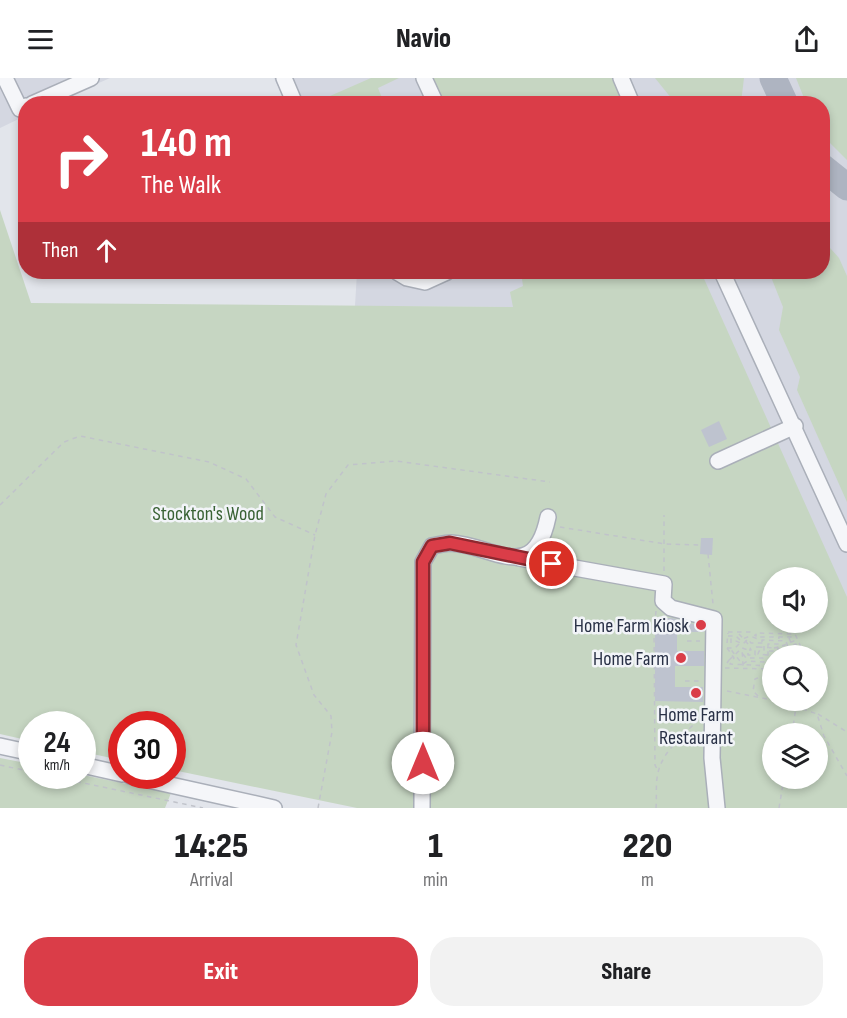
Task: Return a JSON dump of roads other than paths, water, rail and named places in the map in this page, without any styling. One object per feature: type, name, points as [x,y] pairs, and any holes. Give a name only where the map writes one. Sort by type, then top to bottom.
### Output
[{"type":"street","points":[[5,78],[18,105]]},
{"type":"street","points":[[50,96],[92,78]]},
{"type":"street","points":[[284,78],[292,96]]},
{"type":"street","points":[[424,78],[431,96]]},
{"type":"street","points":[[621,78],[629,96]]},
{"type":"street","points":[[412,279],[425,282],[432,279]]},
{"type":"street","points":[[725,279],[795,426],[847,544]]},
{"type":"street","points":[[718,461],[795,426]]},
{"type":"street","points":[[519,558],[526,556],[533,549],[548,521]]},
{"type":"street","points":[[422,808],[423,562],[432,546],[450,543],[664,584],[663,601],[671,608],[714,619],[723,644],[714,689],[712,758],[717,808]]},
{"type":"street","points":[[0,746],[18,750]]},
{"type":"street","points":[[186,788],[274,808]]},
{"type":"place","name":"Home Farm Kiosk","points":[[701,625]]},
{"type":"place","name":"Home Farm","points":[[681,658]]},
{"type":"place","name":"Home Farm Restaurant","points":[[696,693]]},
{"type":"park label","name":"Stockton's Wood","points":[[208,513]]}]
